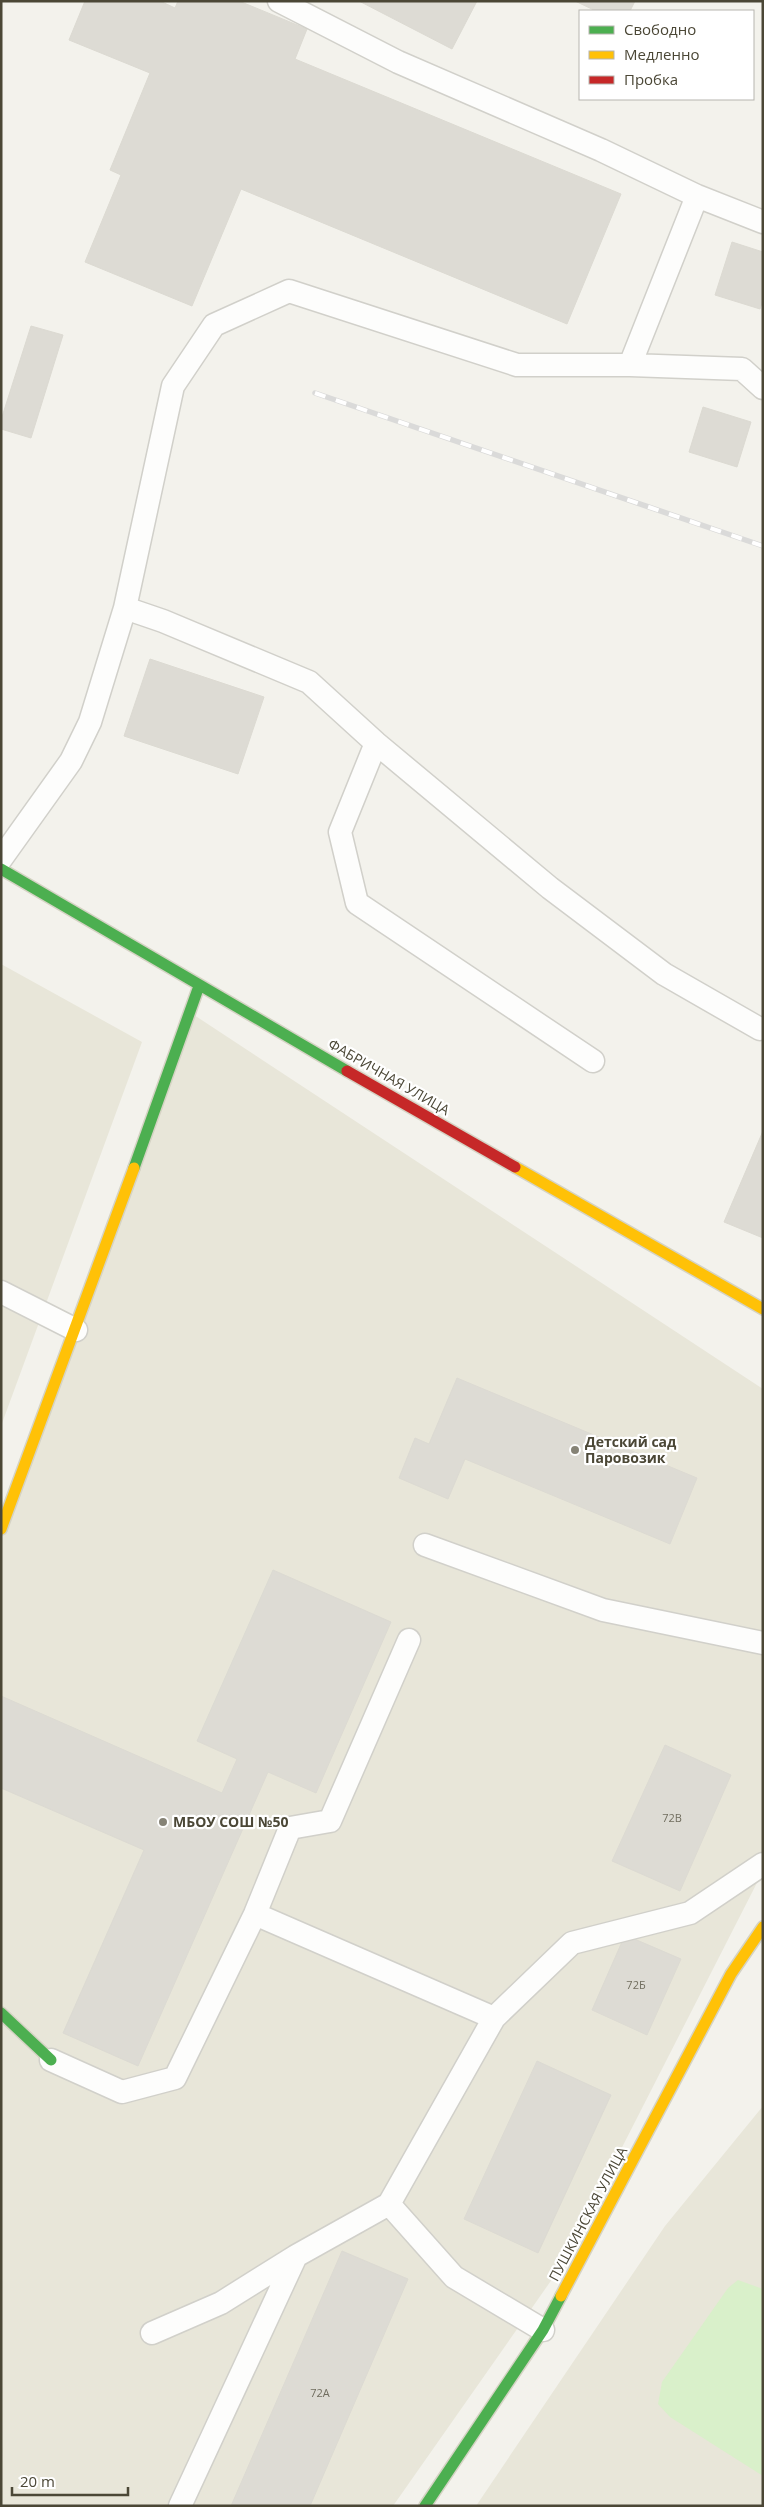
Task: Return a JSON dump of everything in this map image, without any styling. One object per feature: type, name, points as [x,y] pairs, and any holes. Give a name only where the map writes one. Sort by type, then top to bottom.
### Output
[{"type":"street","name":"ФАБРИЧНАЯ УЛИЦА","points":[[1,869],[199,986],[763,1309]]},
{"type":"street","points":[[1,1529],[76,1330],[199,986]]},
{"type":"street","name":"ПУШКИНСКАЯ УЛИЦА","points":[[425,2506],[543,2330],[731,1974],[763,1927]]},
{"type":"street","points":[[1,2012],[51,2060]]},
{"type":"lane","points":[[279,1],[398,62],[601,150],[697,196],[763,222]]},
{"type":"lane","points":[[630,365],[697,196]]},
{"type":"lane","points":[[1,859],[71,761],[90,722],[125,608],[174,386],[214,325],[289,291],[517,366],[630,365],[742,369],[763,388]]},
{"type":"lane","points":[[125,608],[163,621],[309,682],[376,743],[550,888],[664,974],[760,1029]]},
{"type":"lane","points":[[376,743],[340,832],[357,903],[593,1061]]},
{"type":"lane","points":[[1,1292],[76,1330]]},
{"type":"lane","points":[[425,1545],[603,1610],[763,1643]]},
{"type":"lane","points":[[51,2060],[122,2092],[176,2078],[255,1914],[290,1828],[330,1821],[409,1640]]},
{"type":"lane","points":[[152,2333],[221,2303],[296,2256],[389,2204],[494,2018],[572,1944],[690,1913],[763,1864]]},
{"type":"lane","points":[[255,1914],[494,2018]]},
{"type":"lane","points":[[389,2204],[454,2277],[543,2330]]},
{"type":"lane","points":[[180,2506],[296,2256]]},
{"type":"shaded area","points":[[1,964],[142,1042],[1,1426]]},
{"type":"shaded area","points":[[191,1013],[763,1389],[763,1871],[562,2265],[393,2506],[1,2506],[1,1524]]},
{"type":"shaded area","points":[[763,2106],[763,2506],[476,2506],[665,2226]]},
{"type":"green space","points":[[738,2280],[763,2289],[763,2476],[670,2417],[658,2404],[662,2382],[728,2288]]},
{"type":"building","points":[[85,1],[160,1],[175,8],[178,1],[239,1],[307,29],[295,59],[621,194],[567,324],[241,189],[192,306],[85,262],[121,175],[110,170],[150,73],[69,40]]},
{"type":"building","points":[[359,1],[477,1],[452,49]]},
{"type":"building","points":[[575,1],[635,1],[630,10],[594,10]]},
{"type":"building","points":[[732,242],[763,252],[763,300],[760,309],[715,295]]},
{"type":"building","points":[[31,326],[63,335],[31,438],[1,429],[1,420]]},
{"type":"building","points":[[703,407],[751,422],[737,467],[689,452]]},
{"type":"building","points":[[150,659],[264,697],[238,774],[124,736]]},
{"type":"building","points":[[763,1131],[763,1238],[724,1222]]},
{"type":"building","points":[[457,1378],[697,1478],[670,1544],[465,1459],[448,1499],[399,1478],[415,1438],[429,1444]]},
{"type":"building","name":"МБОУ СОШ №50","points":[[273,1570],[391,1622],[316,1793],[268,1772],[138,2066],[63,2033],[144,1850],[1,1788],[1,1696],[222,1793],[237,1759],[197,1741]]},
{"type":"building","points":[[665,1745],[731,1775],[680,1891],[612,1861]]},
{"type":"building","points":[[625,1935],[681,1959],[647,2035],[592,2010]]},
{"type":"building","points":[[537,2061],[611,2095],[538,2253],[464,2219]]},
{"type":"building","points":[[342,2251],[408,2279],[310,2506],[231,2506]]},
{"type":"railway","points":[[315,393],[763,546]]},
{"type":"traffic: fast","points":[[1,869],[347,1071]]},
{"type":"traffic: fast","points":[[134,1168],[199,986]]},
{"type":"traffic: fast","points":[[1,2013],[51,2060]]},
{"type":"traffic: fast","points":[[425,2506],[543,2330],[561,2296]]},
{"type":"traffic: slow","points":[[515,1167],[763,1309]]},
{"type":"traffic: slow","points":[[1,1529],[134,1168]]},
{"type":"traffic: slow","points":[[561,2296],[731,1974],[763,1927]]},
{"type":"traffic: jam","points":[[347,1071],[515,1167]]},
{"type":"place","name":"Детский сад Паровозик","points":[[575,1450]]},
{"type":"place","name":"МБОУ СОШ №50","points":[[163,1822]]}]
